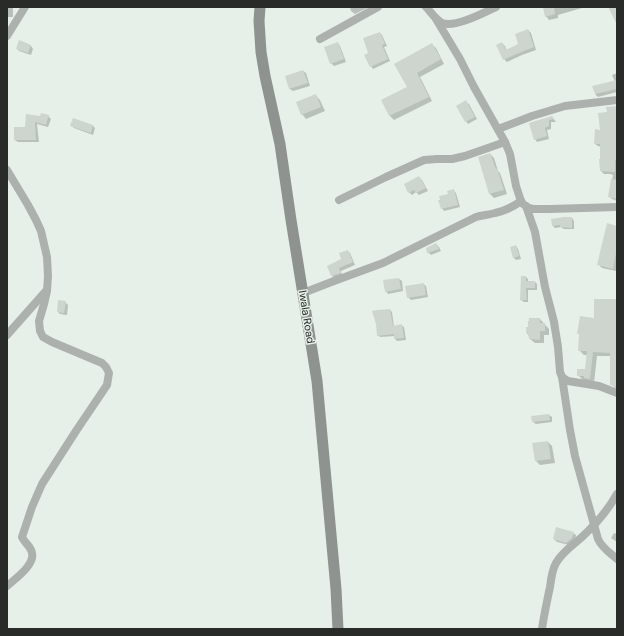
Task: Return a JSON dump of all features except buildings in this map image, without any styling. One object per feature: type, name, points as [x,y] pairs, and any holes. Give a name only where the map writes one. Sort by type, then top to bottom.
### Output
[{"type":"street","points":[[7,36],[25,7]]},
{"type":"street","name":"Iwala Road","points":[[260,7],[262,52],[265,76],[280,144],[317,381],[336,589],[338,629]]},
{"type":"street","points":[[320,39],[378,7]]},
{"type":"street","points":[[426,7],[436,19],[460,59],[510,154],[516,186],[535,232],[545,286],[554,322],[560,372],[580,476],[600,544],[617,559]]},
{"type":"street","points":[[436,19],[452,24],[467,20],[496,7]]},
{"type":"street","points":[[498,129],[532,116],[565,106],[617,100]]},
{"type":"street","points":[[339,200],[424,160],[452,159],[505,142]]},
{"type":"street","points":[[7,170],[28,205],[41,232],[47,257],[47,291],[38,321],[43,337],[102,363],[109,373],[107,385],[42,484],[32,506],[22,537],[31,549],[32,556],[28,567],[7,586]]},
{"type":"street","points":[[303,293],[383,263],[476,217],[494,214],[512,207],[524,204],[533,209],[617,207]]},
{"type":"street","points":[[7,335],[47,291]]},
{"type":"street","points":[[562,378],[568,381],[599,386],[617,393]]},
{"type":"street","points":[[542,629],[552,576],[557,562],[562,554],[583,536],[605,513],[617,494]]}]
